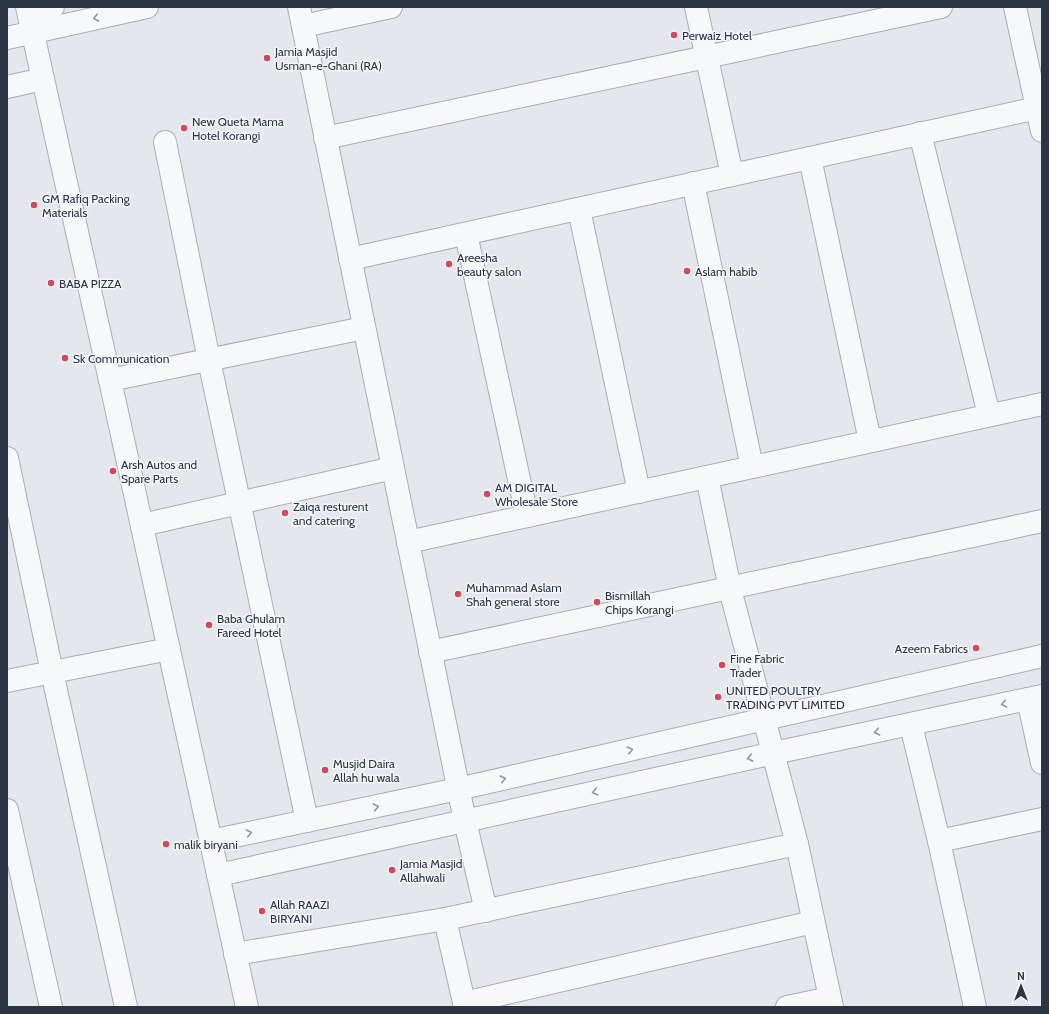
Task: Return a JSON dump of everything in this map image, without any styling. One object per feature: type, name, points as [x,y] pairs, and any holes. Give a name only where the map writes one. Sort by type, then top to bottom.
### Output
[{"type":"street","points":[[28,7],[32,32],[142,525],[247,1007]]},
{"type":"street","points":[[32,32],[53,7]]},
{"type":"street","points":[[7,38],[147,7]]},
{"type":"street","points":[[391,7],[301,17],[458,789],[486,911]]},
{"type":"street","points":[[696,7],[732,175]]},
{"type":"street","points":[[325,138],[941,7]]},
{"type":"street","points":[[1015,7],[1039,107],[1042,130]]},
{"type":"street","points":[[7,87],[43,79]]},
{"type":"street","points":[[350,259],[1039,107]]},
{"type":"street","points":[[920,133],[989,415]]},
{"type":"street","points":[[165,142],[209,360],[307,821]]},
{"type":"street","points":[[810,158],[870,441]]},
{"type":"street","points":[[693,183],[752,467]]},
{"type":"street","points":[[579,209],[639,492]]},
{"type":"street","points":[[466,234],[528,516]]},
{"type":"street","points":[[110,380],[364,328]]},
{"type":"street","points":[[408,542],[1042,404]]},
{"type":"street","points":[[7,458],[52,672],[126,1007]]},
{"type":"street","points":[[142,525],[393,468]]},
{"type":"street","points":[[707,477],[730,589],[797,844],[831,1002],[787,1007]]},
{"type":"street","points":[[430,652],[1042,522]]},
{"type":"street","points":[[7,681],[169,649]]},
{"type":"street","points":[[211,842],[458,789],[1042,656]]},
{"type":"street","points":[[218,875],[1035,697],[1042,763]]},
{"type":"street","points":[[911,725],[939,841],[975,1007]]},
{"type":"street","points":[[7,810],[51,1007]]},
{"type":"street","points":[[939,841],[1042,820]]},
{"type":"street","points":[[235,954],[486,911],[797,844]]},
{"type":"street","points":[[445,919],[465,1005],[813,922]]},
{"type":"place","name":"Perwaiz Hotel","points":[[674,35]]},
{"type":"place","name":"Jamia Masjid Usman-e-Ghani (RA)","points":[[267,58]]},
{"type":"place","name":"New Queta Mama Hotel Korangi","points":[[184,128]]},
{"type":"place","name":"GM Rafiq Packing Materials","points":[[34,205]]},
{"type":"place","name":"Areesha beauty salon","points":[[449,264]]},
{"type":"place","name":"Aslam habib","points":[[687,271]]},
{"type":"place","name":"BABA PIZZA","points":[[51,283]]},
{"type":"place","name":"Sk Communication","points":[[65,358]]},
{"type":"place","name":"Arsh Autos and Spare Parts","points":[[113,471]]},
{"type":"place","name":"AM DIGITAL Wholesale Store","points":[[487,494]]},
{"type":"place","name":"Zaiqa resturent and catering","points":[[285,513]]},
{"type":"place","name":"Muhammad Aslam Shah general store","points":[[458,594]]},
{"type":"place","name":"Bismillah Chips Korangi","points":[[597,602]]},
{"type":"place","name":"Baba Ghulam Fareed Hotel","points":[[209,625]]},
{"type":"place","name":"Azeem Fabrics","points":[[976,648]]},
{"type":"place","name":"Fine Fabric Trader","points":[[722,665]]},
{"type":"place","name":"UNITED POULTRY TRADING PVT LIMITED","points":[[718,697]]},
{"type":"place","name":"Musjid Daira Allah hu wala","points":[[325,770]]},
{"type":"place","name":"malik biryani","points":[[166,844]]},
{"type":"place","name":"Jamia Masjid Allahwali","points":[[392,870]]},
{"type":"place","name":"Allah RAAZI BIRYANI","points":[[262,911]]}]
